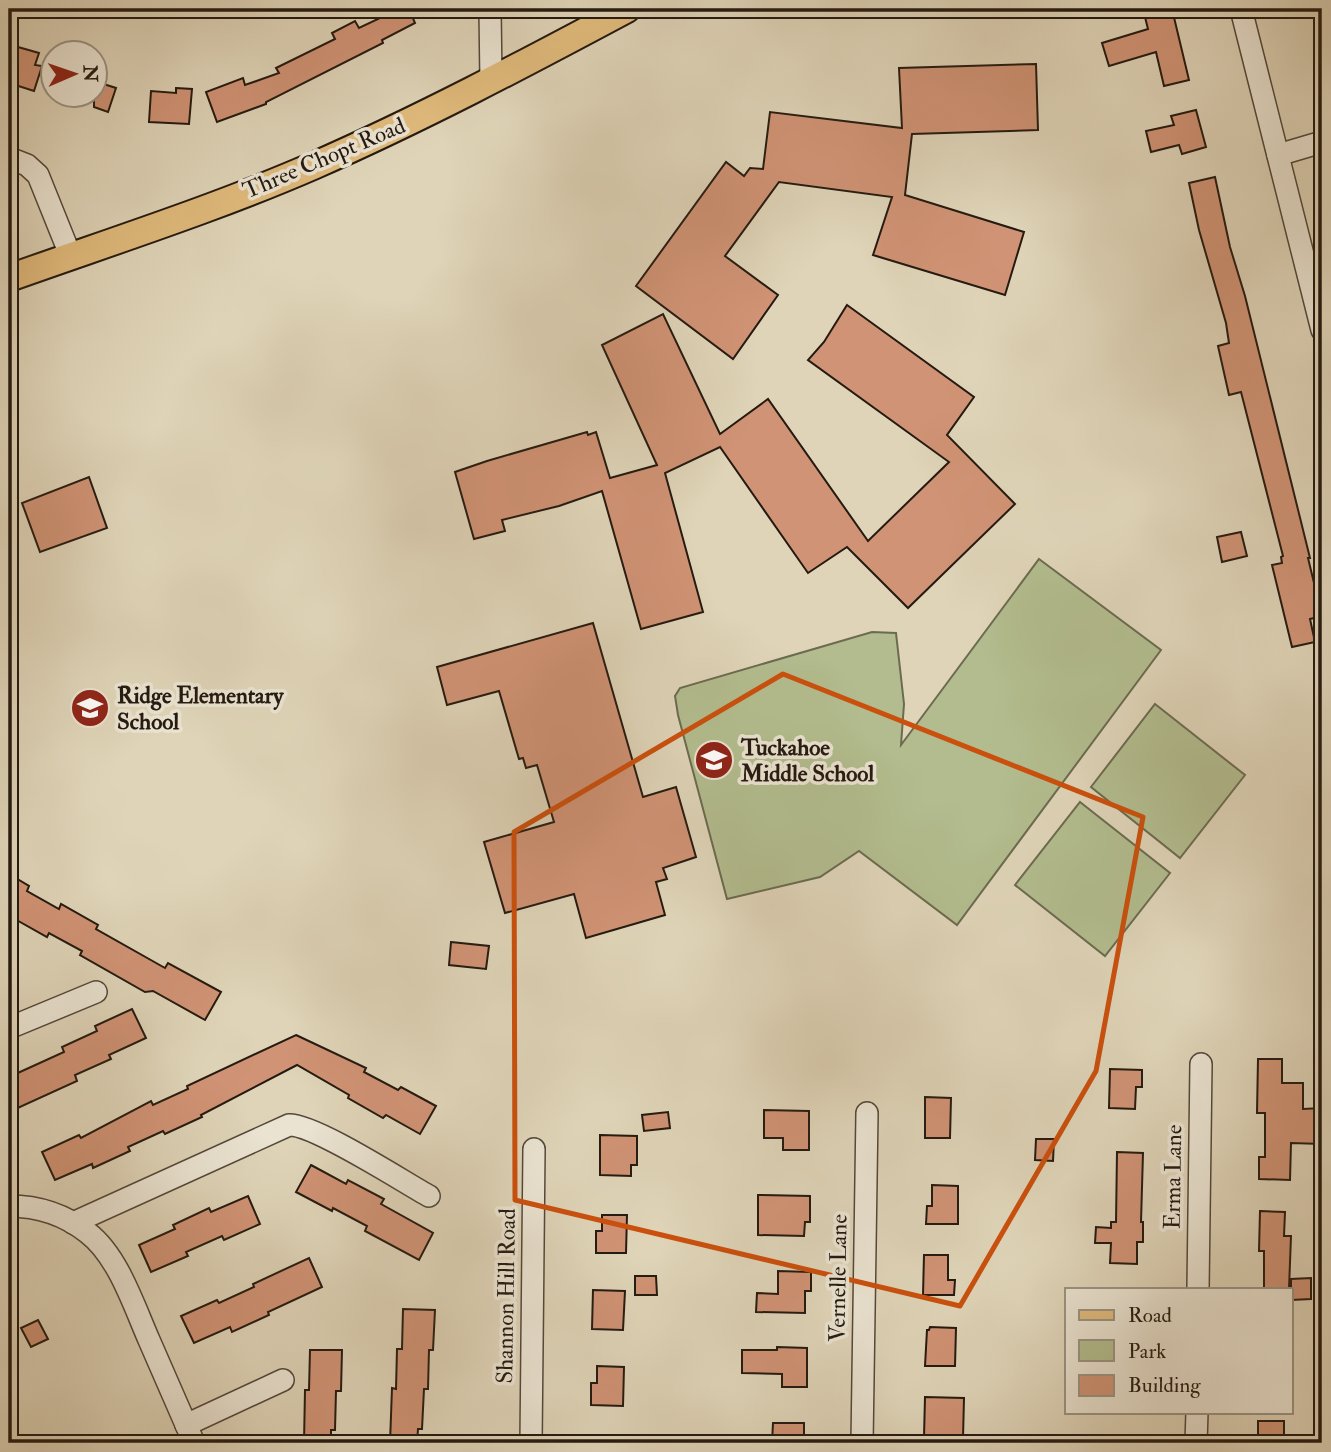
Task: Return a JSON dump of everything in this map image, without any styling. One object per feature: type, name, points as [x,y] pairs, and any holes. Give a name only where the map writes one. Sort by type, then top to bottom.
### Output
[{"type":"main road","name":"Three Chopt Road","points":[[9,278],[311,167],[491,82],[627,9]]},
{"type":"street","points":[[490,9],[491,82]]},
{"type":"street","points":[[1241,9],[1322,330]]},
{"type":"street","points":[[1278,155],[1322,142]]},
{"type":"street","points":[[9,158],[27,165],[38,175],[71,257]]},
{"type":"street","points":[[9,1028],[96,992]]},
{"type":"street","name":"Erma Lane","points":[[1198,1288],[1201,1064]]},
{"type":"street","name":"Vernelle Lane","points":[[862,1443],[867,1113]]},
{"type":"street","points":[[73,1223],[289,1125],[299,1125],[321,1135],[429,1196]]},
{"type":"street","name":"Shannon Hill Road","points":[[531,1443],[534,1149]]},
{"type":"street","points":[[9,1206],[41,1208],[90,1234],[104,1250],[124,1283],[190,1434],[283,1380]]},
{"type":"street","points":[[1196,1443],[1197,1414]]},
{"type":"highlighted area","points":[[783,674],[1143,817],[1096,1071],[960,1306],[515,1200],[514,832]]},
{"type":"green space","points":[[1039,559],[1161,650],[957,925],[859,851],[820,877],[727,899],[678,715],[675,696],[680,688],[872,632],[896,633],[904,704],[901,745]]},
{"type":"green space","points":[[1155,704],[1245,775],[1180,858],[1091,787]]},
{"type":"green space","points":[[1080,802],[1170,873],[1105,956],[1015,885]]},
{"type":"building","points":[[399,9],[409,9],[415,23],[382,40],[383,43],[266,104],[217,122],[206,92],[243,78],[245,85],[279,73],[276,68],[335,39],[332,33],[355,21],[359,28]]},
{"type":"building","points":[[1143,9],[1172,9],[1189,80],[1164,86],[1156,52],[1109,66],[1102,43],[1148,29]]},
{"type":"building","points":[[18,47],[38,53],[35,65],[38,65],[38,78],[34,91],[9,83],[9,49],[17,52]]},
{"type":"building","points":[[1036,64],[1038,130],[912,134],[905,195],[1024,232],[1005,295],[873,255],[892,197],[779,182],[725,256],[778,295],[733,359],[636,286],[726,162],[744,176],[750,168],[763,169],[770,112],[902,128],[899,68]]},
{"type":"building","points":[[108,85],[116,88],[108,112],[97,108],[108,108]]},
{"type":"building","points":[[176,88],[192,89],[189,124],[149,122],[151,91],[176,93]]},
{"type":"building","points":[[1196,110],[1206,147],[1182,154],[1179,145],[1151,152],[1146,131],[1174,125],[1171,116]]},
{"type":"building","points":[[1215,177],[1322,616],[1310,619],[1315,642],[1292,647],[1272,565],[1282,563],[1283,556],[1241,392],[1229,395],[1218,346],[1229,343],[1226,323],[1199,230],[1189,183]]},
{"type":"building","points":[[847,305],[974,397],[947,435],[1015,504],[908,608],[847,547],[808,573],[720,447],[665,473],[703,612],[641,629],[602,491],[559,506],[502,520],[505,531],[474,539],[455,472],[587,432],[588,435],[596,432],[610,478],[657,465],[602,345],[663,314],[720,434],[768,399],[868,541],[949,462],[808,360],[824,342]]},
{"type":"building","points":[[89,477],[107,528],[40,552],[22,503]]},
{"type":"building","points":[[1241,532],[1247,556],[1222,562],[1217,537]]},
{"type":"building","points":[[593,623],[643,797],[676,787],[696,857],[663,868],[667,879],[656,882],[665,915],[586,938],[574,894],[505,913],[484,842],[554,822],[537,765],[526,768],[523,758],[519,759],[499,691],[447,705],[437,667]]},
{"type":"building","points":[[9,874],[29,886],[27,891],[59,909],[61,904],[98,925],[96,929],[165,968],[168,963],[221,992],[205,1020],[153,991],[145,992],[80,955],[82,951],[49,933],[47,937],[13,918],[9,925]]},
{"type":"building","points":[[451,942],[489,946],[486,969],[449,965]]},
{"type":"building","points":[[132,1009],[146,1038],[109,1055],[111,1059],[75,1075],[77,1081],[9,1112],[9,1077],[64,1052],[62,1047],[97,1031],[95,1026]]},
{"type":"building","points":[[296,1035],[366,1068],[364,1072],[398,1090],[401,1087],[436,1106],[420,1134],[386,1115],[383,1118],[297,1065],[201,1115],[202,1117],[128,1147],[130,1151],[93,1168],[92,1164],[55,1180],[42,1152],[79,1135],[81,1138],[151,1101],[153,1105],[188,1089],[187,1086]]},
{"type":"building","points":[[1258,1059],[1282,1059],[1282,1083],[1303,1083],[1303,1109],[1322,1108],[1322,1144],[1291,1143],[1290,1180],[1259,1179],[1259,1157],[1265,1157],[1265,1113],[1257,1113]]},
{"type":"building","points":[[1110,1069],[1142,1070],[1142,1087],[1136,1087],[1135,1109],[1109,1108]]},
{"type":"building","points":[[925,1097],[951,1098],[950,1138],[925,1138]]},
{"type":"building","points":[[764,1110],[809,1111],[809,1150],[783,1150],[783,1138],[764,1138]]},
{"type":"building","points":[[668,1112],[670,1128],[644,1131],[642,1115]]},
{"type":"building","points":[[600,1135],[637,1136],[637,1165],[631,1165],[631,1176],[600,1175]]},
{"type":"building","points":[[1036,1139],[1054,1139],[1053,1161],[1035,1160]]},
{"type":"building","points":[[1117,1152],[1143,1153],[1143,1242],[1137,1242],[1137,1264],[1110,1263],[1111,1243],[1095,1243],[1096,1227],[1111,1228],[1111,1222],[1116,1222]]},
{"type":"building","points":[[311,1165],[346,1184],[348,1180],[384,1199],[381,1204],[433,1233],[419,1260],[365,1231],[367,1226],[296,1192]]},
{"type":"building","points":[[932,1185],[958,1186],[958,1224],[926,1224],[927,1206],[932,1206]]},
{"type":"building","points":[[758,1195],[810,1196],[810,1222],[805,1222],[804,1236],[758,1235]]},
{"type":"building","points":[[248,1196],[260,1224],[224,1240],[222,1236],[186,1252],[188,1256],[151,1272],[139,1245],[175,1229],[173,1225],[209,1208],[211,1212]]},
{"type":"building","points":[[1260,1211],[1285,1212],[1284,1236],[1291,1236],[1289,1288],[1264,1288],[1264,1251],[1259,1251]]},
{"type":"building","points":[[602,1215],[627,1215],[626,1253],[596,1253],[596,1231],[602,1231]]},
{"type":"building","points":[[924,1255],[948,1255],[948,1280],[955,1280],[954,1295],[923,1295]]},
{"type":"building","points":[[309,1258],[322,1287],[232,1332],[230,1327],[194,1343],[181,1316],[217,1300],[219,1303]]},
{"type":"building","points":[[778,1271],[811,1272],[811,1291],[805,1291],[805,1313],[756,1312],[757,1293],[778,1294]]},
{"type":"building","points":[[635,1276],[656,1276],[657,1295],[635,1295]]},
{"type":"building","points":[[1311,1278],[1311,1299],[1292,1300],[1291,1279]]},
{"type":"building","points":[[593,1290],[625,1291],[623,1330],[592,1329]]},
{"type":"building","points":[[403,1309],[435,1310],[433,1350],[429,1350],[428,1389],[424,1389],[422,1429],[418,1429],[417,1443],[390,1443],[392,1388],[396,1389],[397,1349],[402,1349]]},
{"type":"building","points":[[38,1320],[48,1339],[31,1347],[21,1328]]},
{"type":"building","points":[[930,1327],[956,1328],[955,1366],[925,1366],[927,1330]]},
{"type":"building","points":[[777,1347],[807,1348],[807,1387],[782,1387],[782,1374],[742,1373],[742,1350],[777,1350]]},
{"type":"building","points":[[310,1350],[342,1350],[341,1391],[336,1391],[335,1430],[331,1430],[331,1443],[304,1443],[305,1390],[309,1390]]},
{"type":"building","points":[[597,1366],[624,1367],[623,1406],[591,1405],[591,1383],[597,1383]]},
{"type":"building","points":[[925,1397],[964,1398],[963,1438],[924,1437]]},
{"type":"building","points":[[1258,1421],[1284,1421],[1284,1443],[1258,1443]]},
{"type":"building","points":[[773,1423],[804,1423],[804,1443],[772,1443]]},
{"type":"place","name":"Ridge Elementary School","points":[[90,708]]},
{"type":"place","name":"Tuckahoe Middle School","points":[[714,760]]}]
